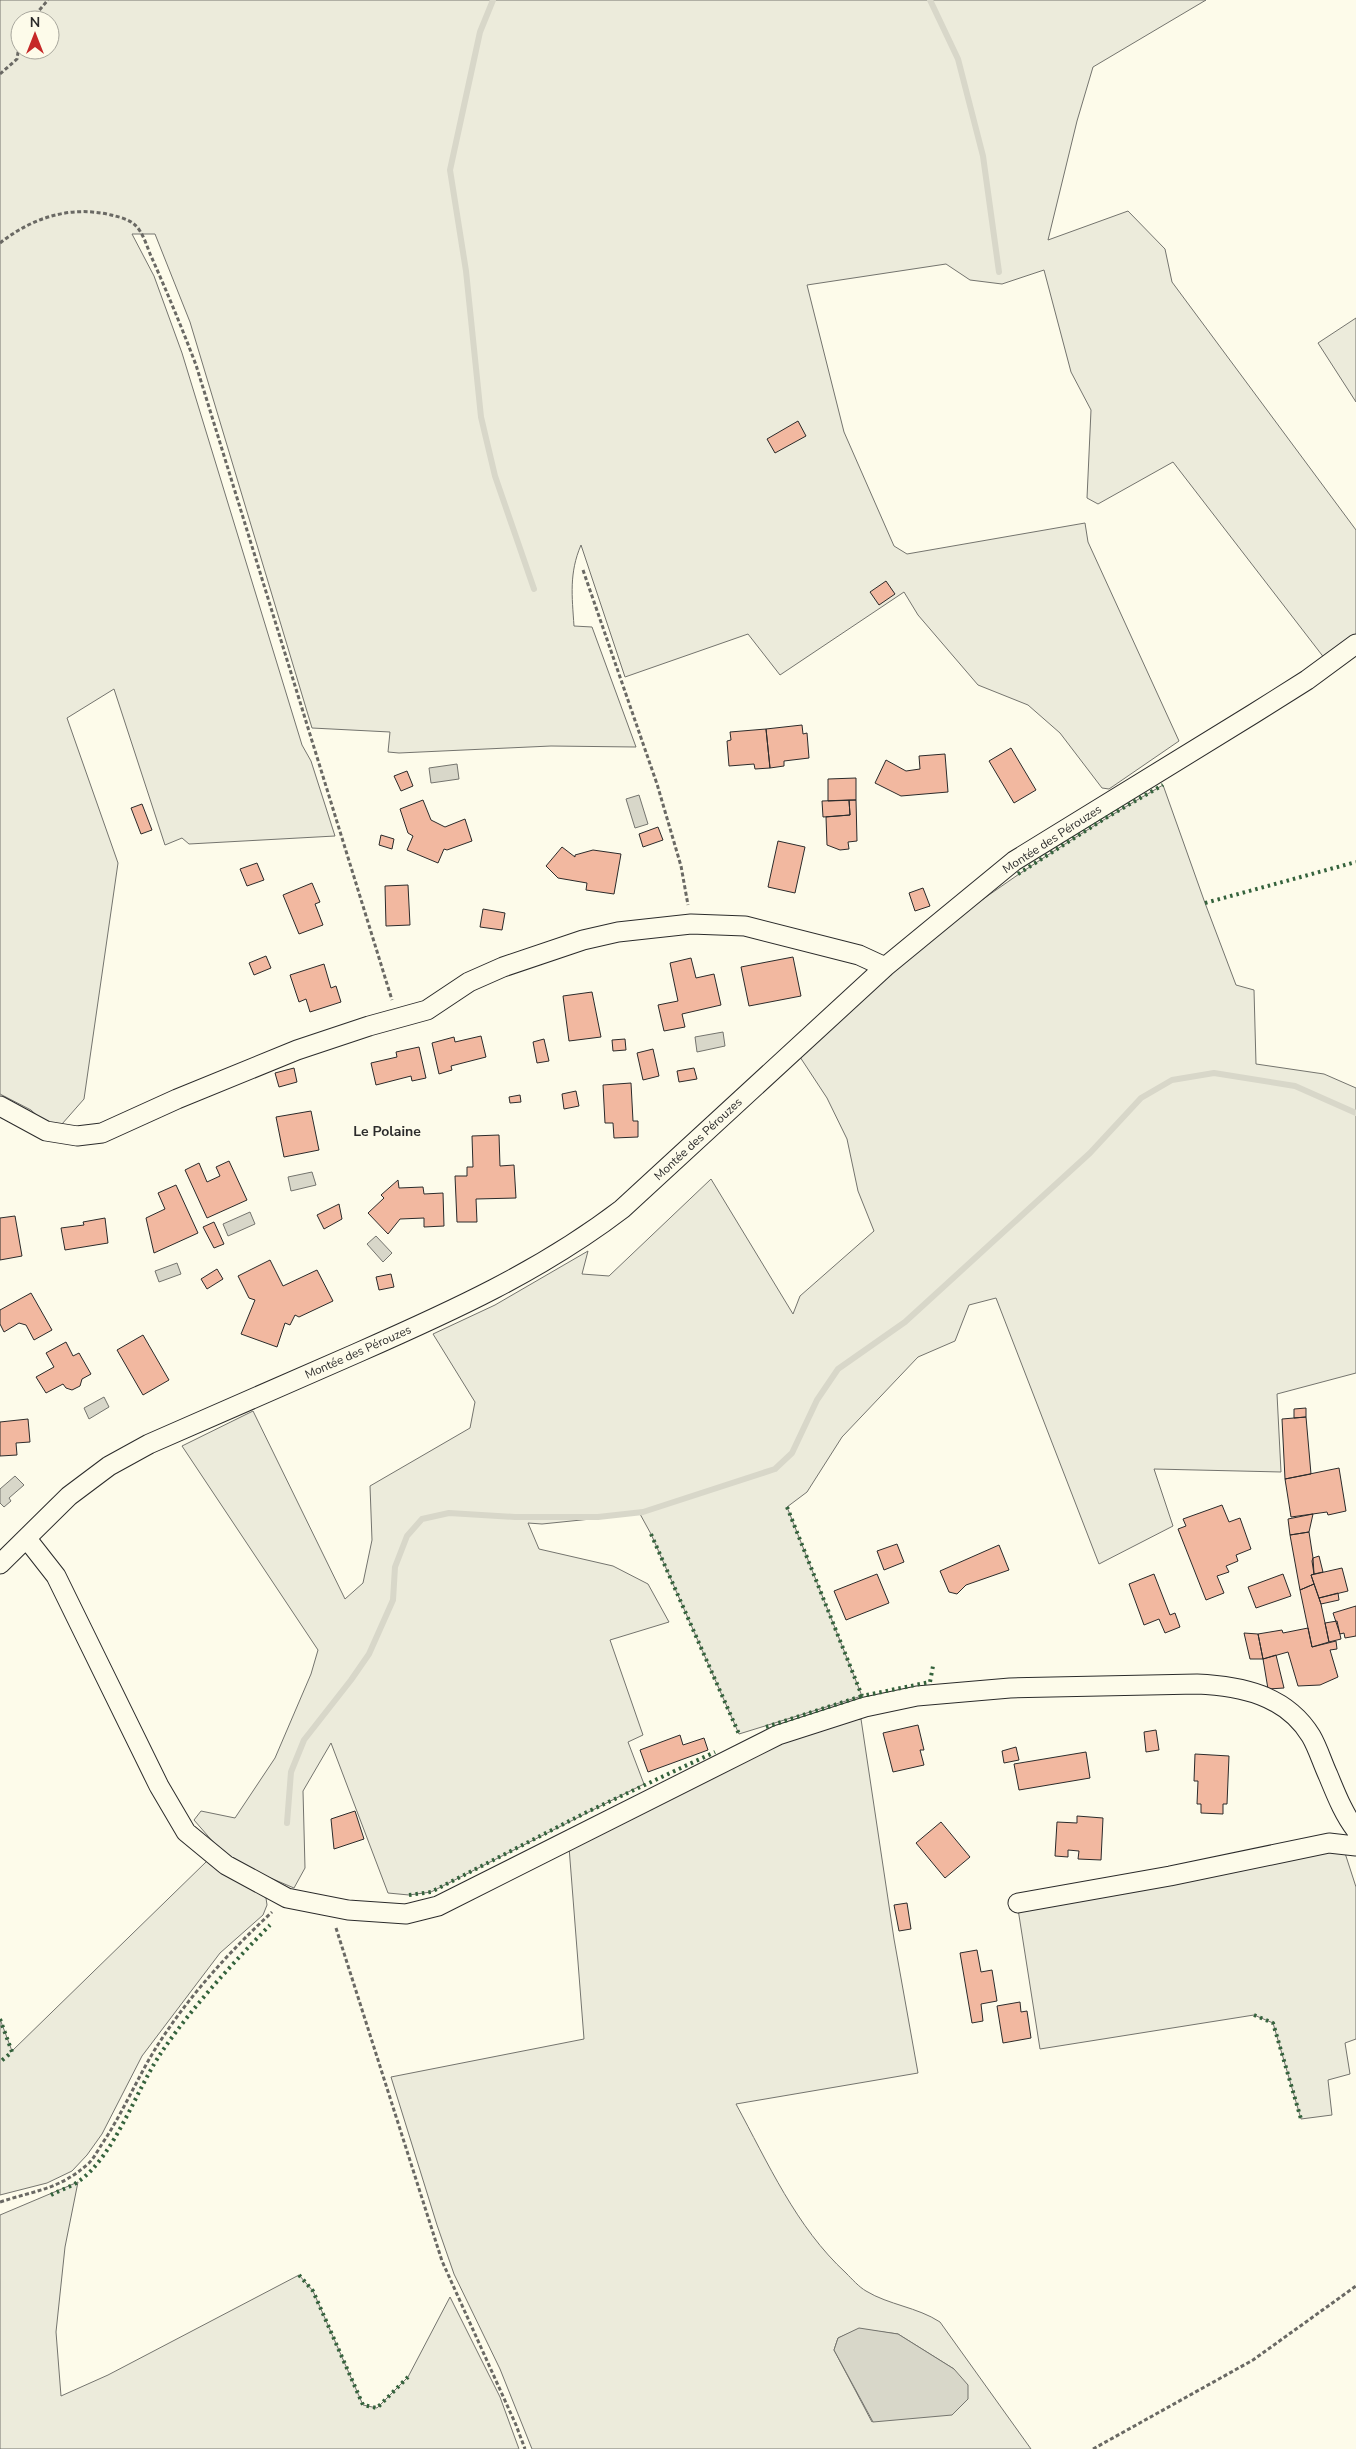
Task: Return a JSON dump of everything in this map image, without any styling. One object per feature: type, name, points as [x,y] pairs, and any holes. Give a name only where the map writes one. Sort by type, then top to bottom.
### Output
[{"type":"street","name":"Montée des Pérouzes","points":[[0,1564],[69,1496],[109,1466],[149,1444],[434,1319],[531,1270],[583,1239],[629,1202],[885,967],[1014,861],[1261,710],[1307,680],[1356,644]]},
{"type":"street","points":[[0,1106],[46,1131],[89,1136],[110,1130],[177,1099],[297,1050],[360,1029],[398,1020],[427,1010],[469,982],[546,952],[618,932],[691,924],[745,926],[859,955],[885,967]]},
{"type":"street","points":[[27,1539],[56,1576],[159,1786],[186,1832],[226,1865],[287,1898],[348,1910],[406,1914],[438,1906],[778,1735],[865,1706],[949,1693],[1010,1688],[1197,1684],[1222,1685],[1266,1696],[1290,1711],[1311,1737],[1351,1823],[1329,1843]]},
{"type":"street","points":[[1018,1903],[1170,1876],[1329,1843],[1356,1846]]},
{"type":"path","points":[[40,10],[48,0]]},
{"type":"path","points":[[0,74],[16,60]]},
{"type":"path","points":[[0,243],[16,231],[43,217],[81,212],[96,212],[124,219],[136,225],[144,239],[174,308],[196,366],[398,1020]]},
{"type":"path","points":[[583,570],[664,808],[685,881],[691,924]]},
{"type":"path","points":[[0,2202],[42,2192],[66,2181],[91,2161],[110,2132],[156,2049],[191,1999],[240,1942],[287,1898]]},
{"type":"path","points":[[329,1906],[442,2261],[516,2424],[525,2449]]},
{"type":"path","points":[[1093,2449],[1253,2360],[1356,2286]]},
{"type":"shaded area","points":[[0,0],[1206,0],[1093,67],[1077,121],[1048,240],[1128,211],[1165,249],[1172,282],[1356,530],[1356,635],[1325,659],[1173,462],[1098,504],[1087,498],[1091,410],[1071,372],[1044,270],[1002,284],[970,280],[946,264],[807,285],[844,432],[894,546],[907,554],[1085,523],[1088,542],[1179,741],[1109,789],[1102,788],[1060,733],[1028,705],[978,685],[918,615],[904,592],[780,675],[748,634],[625,677],[581,545],[573,575],[574,626],[592,627],[636,747],[551,746],[399,753],[388,752],[390,732],[312,728],[190,322],[155,234],[132,234],[154,276],[182,353],[302,745],[311,761],[335,836],[189,844],[182,838],[165,845],[114,689],[67,718],[118,863],[84,1099],[62,1124],[44,1122],[31,1110],[0,1094]]},
{"type":"shaded area","points":[[1356,318],[1356,402],[1318,343]]},
{"type":"shaded area","points":[[457,764],[459,779],[431,783],[429,768]]},
{"type":"shaded area","points":[[1163,785],[1236,985],[1254,990],[1256,1064],[1324,1074],[1356,1088],[1356,1373],[1277,1394],[1281,1472],[1154,1469],[1173,1526],[1099,1564],[996,1298],[969,1305],[955,1341],[918,1357],[842,1437],[807,1492],[787,1507],[862,1696],[739,1734],[651,1534],[640,1514],[542,1524],[528,1523],[539,1549],[613,1566],[648,1584],[669,1622],[610,1640],[643,1735],[628,1742],[644,1784],[431,1892],[409,1895],[388,1893],[331,1743],[303,1791],[305,1868],[294,1888],[261,1874],[221,1851],[194,1820],[201,1811],[235,1818],[275,1758],[311,1674],[318,1650],[182,1446],[253,1411],[345,1599],[363,1583],[372,1540],[370,1486],[470,1428],[475,1402],[433,1334],[495,1305],[588,1251],[582,1274],[609,1276],[711,1179],[793,1314],[800,1296],[874,1231],[858,1191],[847,1139],[827,1098],[800,1057],[900,964],[962,914],[1046,856]]},
{"type":"shaded area","points":[[639,795],[648,824],[635,828],[626,799]]},
{"type":"shaded area","points":[[723,1032],[725,1046],[697,1052],[695,1037]]},
{"type":"shaded area","points":[[312,1172],[316,1185],[291,1191],[288,1177]]},
{"type":"shaded area","points":[[250,1212],[255,1224],[228,1236],[223,1224]]},
{"type":"shaded area","points":[[376,1236],[392,1253],[383,1262],[367,1244]]},
{"type":"shaded area","points":[[177,1263],[181,1274],[159,1282],[155,1271]]},
{"type":"shaded area","points":[[104,1397],[109,1407],[89,1419],[84,1408]]},
{"type":"shaded area","points":[[15,1476],[24,1485],[9,1498],[11,1501],[4,1507],[0,1503],[0,1489]]},
{"type":"shaded area","points":[[861,1719],[894,1939],[918,2073],[736,2104],[784,2193],[828,2255],[866,2291],[940,2322],[1031,2449],[532,2449],[500,2369],[454,2274],[391,2077],[584,2039],[569,1847],[775,1744],[843,1721]],"holes":[[[859,2329],[898,2334],[954,2369],[872,2422],[834,2350],[838,2338]]]},
{"type":"shaded area","points":[[1321,1850],[1344,1850],[1356,1887],[1356,2039],[1345,2043],[1350,2074],[1328,2080],[1332,2115],[1301,2119],[1273,2023],[1254,2015],[1040,2049],[1018,1909]]},
{"type":"shaded area","points":[[207,1861],[266,1898],[267,1905],[263,1915],[220,1953],[142,2056],[102,2134],[87,2155],[72,2171],[47,2183],[0,2195],[0,2019],[12,2051]]},
{"type":"shaded area","points":[[78,2182],[65,2247],[56,2332],[61,2396],[108,2375],[299,2275],[313,2291],[363,2405],[377,2408],[408,2377],[450,2297],[500,2397],[519,2449],[0,2449],[0,2215]]},
{"type":"shaded area","points":[[859,2328],[898,2334],[954,2369],[968,2385],[968,2399],[952,2415],[873,2422],[834,2350],[838,2338]]},
{"type":"building","points":[[798,421],[806,436],[775,453],[767,439]]},
{"type":"building","points":[[886,581],[895,594],[879,605],[870,592]]},
{"type":"building","points":[[802,725],[803,734],[807,733],[809,758],[784,761],[784,766],[770,768],[766,729]]},
{"type":"building","points":[[766,729],[770,768],[755,769],[754,764],[729,766],[727,741],[731,740],[730,732]]},
{"type":"building","points":[[1011,748],[1036,790],[1014,803],[989,761]]},
{"type":"building","points":[[945,754],[948,792],[901,796],[875,783],[886,760],[906,771],[920,769],[919,756]]},
{"type":"building","points":[[407,771],[413,786],[401,791],[394,776]]},
{"type":"building","points":[[856,778],[856,800],[828,801],[828,779]]},
{"type":"building","points":[[423,800],[431,820],[445,827],[465,819],[472,841],[447,850],[444,849],[438,863],[407,850],[413,836],[408,833],[400,809]]},
{"type":"building","points":[[849,800],[856,800],[857,841],[848,842],[849,849],[840,850],[827,845],[826,817],[850,815]]},
{"type":"building","points":[[849,800],[850,815],[823,817],[822,801]]},
{"type":"building","points":[[142,804],[152,830],[141,834],[131,808]]},
{"type":"building","points":[[658,827],[663,840],[643,847],[639,834]]},
{"type":"building","points":[[381,835],[394,839],[392,849],[379,845]]},
{"type":"building","points":[[778,841],[805,847],[795,893],[768,887]]},
{"type":"building","points":[[562,847],[575,857],[575,855],[593,850],[621,854],[614,894],[586,890],[587,883],[558,878],[546,866]]},
{"type":"building","points":[[257,863],[264,880],[247,886],[240,869]]},
{"type":"building","points":[[312,883],[320,902],[315,904],[323,925],[299,934],[283,895]]},
{"type":"building","points":[[408,885],[410,925],[386,926],[385,886]]},
{"type":"building","points":[[923,888],[930,906],[915,911],[909,893]]},
{"type":"building","points":[[483,909],[505,913],[502,930],[480,927]]},
{"type":"building","points":[[266,956],[271,968],[254,975],[249,963]]},
{"type":"building","points":[[793,957],[801,996],[749,1006],[741,967]]},
{"type":"building","points":[[691,958],[696,978],[714,974],[721,1005],[682,1014],[685,1027],[664,1031],[658,1005],[678,1001],[670,963]]},
{"type":"building","points":[[324,964],[331,988],[336,986],[341,1002],[310,1012],[306,999],[299,1002],[290,975]]},
{"type":"building","points":[[592,992],[601,1037],[569,1041],[563,996]]},
{"type":"building","points":[[481,1036],[486,1057],[451,1066],[452,1070],[439,1074],[432,1043],[454,1037],[455,1042]]},
{"type":"building","points":[[544,1039],[549,1061],[537,1063],[533,1042]]},
{"type":"building","points":[[625,1039],[626,1050],[613,1051],[612,1040]]},
{"type":"building","points":[[419,1047],[426,1078],[412,1081],[411,1076],[376,1085],[371,1063],[397,1057],[396,1052]]},
{"type":"building","points":[[653,1049],[659,1076],[643,1080],[637,1053]]},
{"type":"building","points":[[294,1068],[297,1082],[279,1087],[275,1073]]},
{"type":"building","points":[[694,1068],[697,1079],[679,1082],[677,1071]]},
{"type":"building","points":[[631,1083],[633,1121],[638,1121],[638,1137],[614,1138],[613,1123],[605,1123],[603,1085]]},
{"type":"building","points":[[576,1091],[579,1106],[564,1109],[562,1094]]},
{"type":"building","points":[[520,1095],[521,1102],[510,1103],[509,1097]]},
{"type":"building","points":[[311,1111],[319,1150],[284,1157],[276,1117]]},
{"type":"building","points":[[499,1135],[500,1166],[514,1165],[516,1198],[476,1199],[477,1222],[457,1222],[455,1176],[467,1176],[467,1167],[473,1167],[472,1136]]},
{"type":"building","points":[[229,1161],[247,1200],[207,1218],[185,1170],[199,1163],[207,1182],[220,1176],[216,1167]]},
{"type":"building","points":[[398,1180],[399,1188],[423,1187],[424,1194],[443,1193],[444,1226],[424,1227],[424,1218],[400,1219],[388,1234],[368,1213],[384,1198],[381,1195]]},
{"type":"building","points":[[176,1185],[198,1233],[154,1253],[146,1218],[165,1209],[158,1193]]},
{"type":"building","points":[[339,1204],[342,1219],[324,1229],[317,1215]]},
{"type":"building","points":[[15,1216],[22,1256],[0,1260],[0,1218]]},
{"type":"building","points":[[105,1218],[108,1243],[65,1250],[61,1228],[84,1225],[83,1222]]},
{"type":"building","points":[[214,1222],[224,1244],[214,1248],[203,1227]]},
{"type":"building","points":[[270,1260],[283,1286],[317,1270],[333,1301],[299,1317],[295,1315],[290,1325],[285,1323],[277,1347],[241,1334],[255,1300],[249,1298],[238,1276]]},
{"type":"building","points":[[217,1269],[223,1279],[207,1289],[201,1279]]},
{"type":"building","points":[[391,1274],[394,1287],[379,1290],[376,1277]]},
{"type":"building","points":[[31,1293],[52,1330],[34,1340],[26,1325],[19,1323],[4,1332],[0,1324],[0,1310]]},
{"type":"building","points":[[143,1335],[169,1380],[143,1395],[117,1350]]},
{"type":"building","points":[[66,1342],[73,1356],[79,1353],[91,1374],[82,1379],[80,1386],[72,1390],[66,1388],[63,1384],[46,1393],[36,1377],[54,1367],[46,1353]]},
{"type":"building","points":[[1306,1408],[1306,1417],[1294,1418],[1294,1409]]},
{"type":"building","points":[[1306,1417],[1311,1474],[1285,1479],[1282,1419]]},
{"type":"building","points":[[28,1419],[30,1442],[16,1443],[17,1455],[0,1456],[0,1422]]},
{"type":"building","points":[[1339,1468],[1346,1511],[1328,1515],[1327,1512],[1291,1517],[1285,1479]]},
{"type":"building","points":[[1222,1505],[1229,1522],[1240,1518],[1251,1549],[1236,1555],[1238,1561],[1226,1566],[1229,1572],[1217,1576],[1224,1593],[1206,1600],[1178,1529],[1186,1526],[1183,1519]]},
{"type":"building","points":[[1313,1514],[1309,1532],[1290,1535],[1288,1519]]},
{"type":"building","points":[[1309,1532],[1314,1574],[1311,1575],[1314,1584],[1300,1590],[1290,1535]]},
{"type":"building","points":[[897,1544],[904,1562],[884,1570],[877,1551]]},
{"type":"building","points":[[999,1545],[1009,1570],[966,1585],[957,1594],[949,1592],[940,1571]]},
{"type":"building","points":[[1319,1556],[1323,1572],[1314,1574],[1312,1561],[1313,1558]]},
{"type":"building","points":[[1342,1568],[1348,1591],[1319,1598],[1311,1575]]},
{"type":"building","points":[[877,1574],[889,1603],[846,1620],[834,1591]]},
{"type":"building","points":[[1154,1574],[1170,1615],[1175,1613],[1180,1627],[1165,1633],[1159,1619],[1144,1625],[1129,1584]]},
{"type":"building","points":[[1283,1574],[1291,1596],[1256,1608],[1248,1587]]},
{"type":"building","points":[[1314,1584],[1321,1604],[1329,1642],[1312,1647],[1300,1590]]},
{"type":"building","points":[[1338,1593],[1339,1600],[1321,1604],[1319,1598]]},
{"type":"building","points":[[1356,1606],[1356,1636],[1345,1638],[1344,1633],[1340,1634],[1333,1613]]},
{"type":"building","points":[[1337,1621],[1341,1639],[1329,1642],[1325,1623]]},
{"type":"building","points":[[1308,1628],[1312,1647],[1336,1641],[1337,1649],[1330,1650],[1338,1677],[1320,1685],[1298,1686],[1288,1652],[1263,1659],[1258,1634],[1282,1630],[1283,1633]]},
{"type":"building","points":[[1244,1633],[1258,1634],[1263,1659],[1250,1659]]},
{"type":"building","points":[[1276,1655],[1284,1688],[1268,1689],[1263,1659]]},
{"type":"building","points":[[918,1725],[924,1750],[920,1750],[924,1765],[893,1772],[883,1733]]},
{"type":"building","points":[[1156,1730],[1159,1750],[1146,1752],[1144,1732]]},
{"type":"building","points":[[680,1735],[683,1745],[704,1738],[708,1750],[648,1772],[640,1750]]},
{"type":"building","points":[[1016,1747],[1019,1760],[1004,1763],[1002,1751]]},
{"type":"building","points":[[1086,1752],[1090,1778],[1019,1790],[1014,1764]]},
{"type":"building","points":[[1195,1754],[1229,1756],[1227,1804],[1223,1804],[1223,1814],[1201,1813],[1201,1804],[1197,1804],[1198,1781],[1194,1781]]},
{"type":"building","points":[[355,1811],[364,1839],[334,1849],[331,1819]]},
{"type":"building","points":[[1077,1816],[1103,1818],[1101,1860],[1078,1859],[1079,1851],[1068,1850],[1068,1857],[1055,1856],[1057,1822],[1077,1823]]},
{"type":"building","points":[[941,1822],[970,1857],[945,1878],[916,1843]]},
{"type":"building","points":[[907,1903],[911,1929],[899,1931],[894,1905]]},
{"type":"building","points":[[977,1950],[981,1972],[992,1970],[997,2001],[981,2004],[983,2021],[972,2023],[960,1953]]},
{"type":"building","points":[[1020,2002],[1021,2012],[1027,2011],[1031,2038],[1003,2043],[997,2006]]},
{"type":"waterway","points":[[493,0],[480,32],[450,170],[466,271],[481,417],[495,476],[534,589]]},
{"type":"waterway","points":[[930,0],[958,59],[983,156],[999,272]]},
{"type":"waterway","points":[[287,1823],[291,1772],[304,1740],[369,1654],[393,1600],[395,1567],[407,1536],[422,1519],[449,1513],[515,1517],[598,1517],[643,1512],[775,1469],[792,1453],[817,1400],[838,1369],[905,1322],[1090,1153],[1141,1098],[1172,1080],[1214,1073],[1295,1086],[1356,1113]]},
{"type":"hedge","points":[[1018,874],[1104,819],[1163,785]]},
{"type":"hedge","points":[[1205,903],[1356,862]]},
{"type":"hedge","points":[[787,1507],[862,1696],[930,1682],[933,1666]]},
{"type":"hedge","points":[[651,1534],[739,1734]]},
{"type":"hedge","points":[[766,1727],[862,1696]]},
{"type":"hedge","points":[[409,1895],[431,1892],[585,1813],[715,1752]]},
{"type":"hedge","points":[[51,2195],[76,2183],[92,2170],[115,2138],[153,2065],[175,2033],[214,1985],[270,1925]]},
{"type":"hedge","points":[[1254,2015],[1273,2023],[1301,2119]]},
{"type":"hedge","points":[[0,2019],[12,2052],[0,2062]]},
{"type":"hedge","points":[[299,2275],[313,2291],[363,2405],[377,2408],[408,2377]]},
{"type":"district","name":"Le Polaine","points":[[387,1131]]}]
